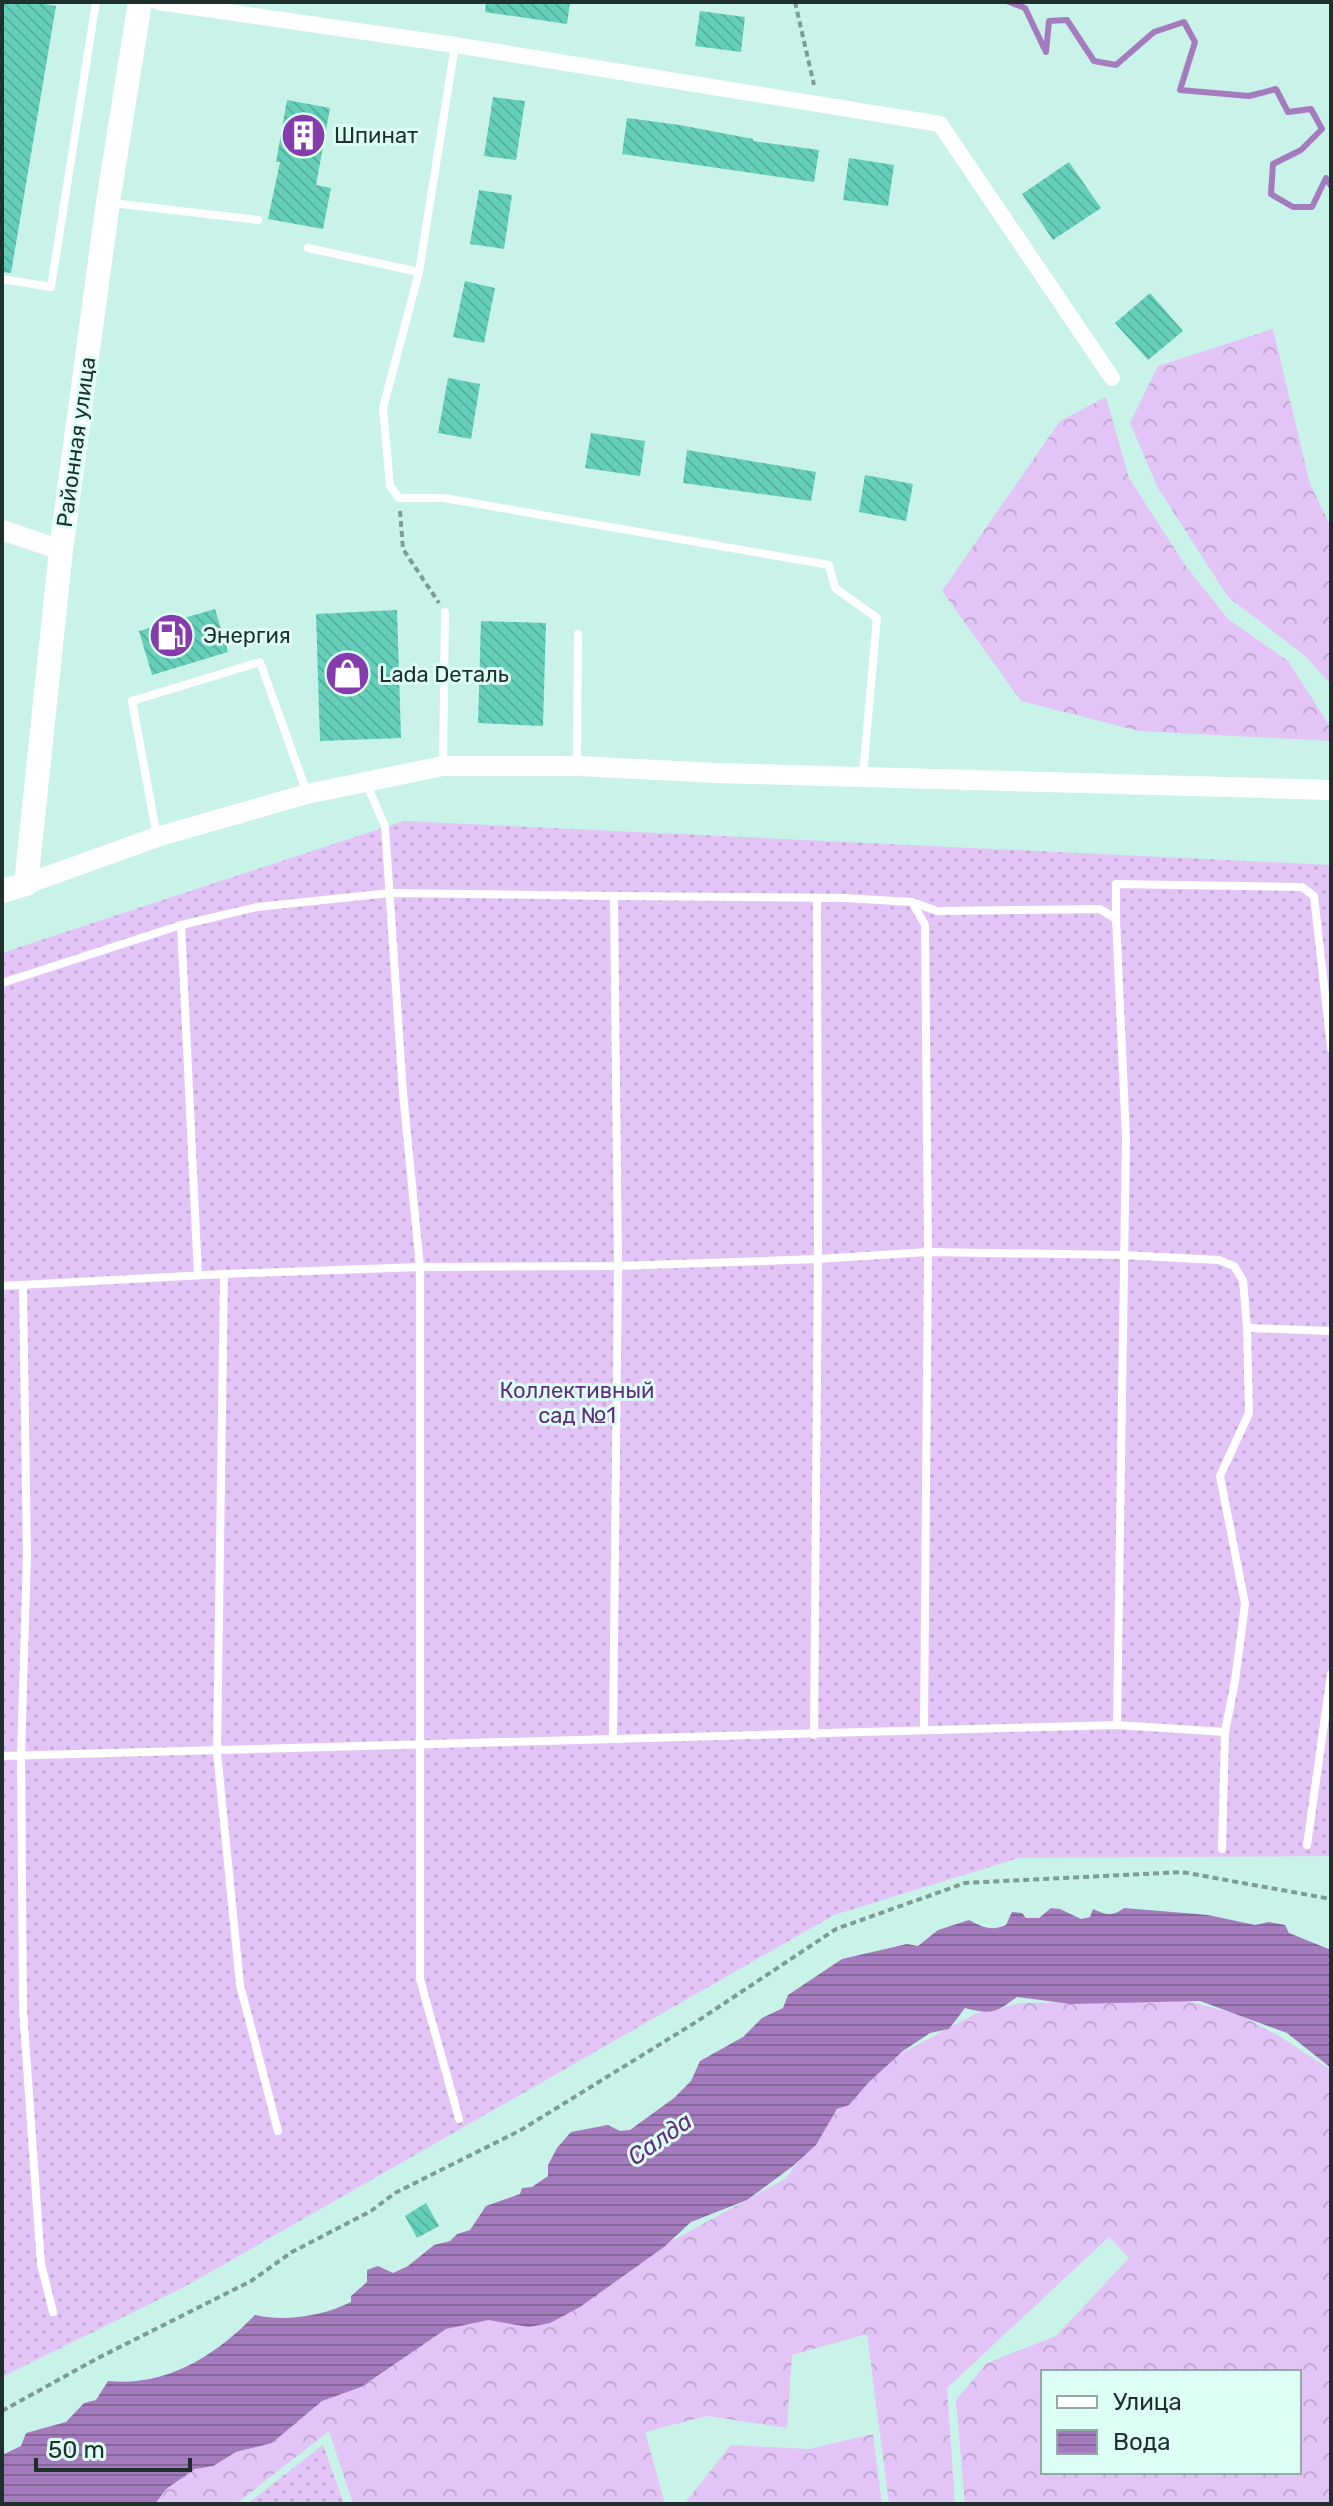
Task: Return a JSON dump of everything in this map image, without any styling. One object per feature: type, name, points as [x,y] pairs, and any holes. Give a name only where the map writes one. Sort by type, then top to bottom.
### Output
[{"type":"main road","name":"Районная улица","points":[[26,884],[61,550],[108,202],[140,2]]},
{"type":"main road","points":[[2,891],[26,884]]},
{"type":"street","points":[[158,2],[455,45],[940,124],[1112,378]]},
{"type":"street","points":[[2,530],[61,550]]},
{"type":"street","points":[[26,884],[157,837],[307,794],[443,766],[577,766],[717,773],[1331,790]]},
{"type":"lane","points":[[2,279],[51,287],[96,2]]},
{"type":"lane","points":[[455,45],[419,272],[383,408],[390,486],[399,498],[444,498],[829,565],[835,588],[877,618],[863,777]]},
{"type":"lane","points":[[108,202],[258,220]]},
{"type":"lane","points":[[308,248],[419,272]]},
{"type":"lane","points":[[443,766],[445,612]]},
{"type":"lane","points":[[577,766],[578,634]]},
{"type":"lane","points":[[157,837],[132,701],[260,662],[307,794]]},
{"type":"lane","points":[[366,782],[385,826],[403,1093],[420,1267],[420,1979],[459,2119]]},
{"type":"lane","points":[[1117,1725],[1126,1138],[1116,884],[1302,887],[1314,896],[1331,1048]]},
{"type":"lane","points":[[2,983],[181,925],[257,907],[390,893],[817,898],[912,902],[937,911],[1100,909],[1116,919]]},
{"type":"lane","points":[[613,1737],[618,1266],[614,896]]},
{"type":"lane","points":[[814,1735],[817,898]]},
{"type":"lane","points":[[912,902],[925,925],[928,1252],[924,1729]]},
{"type":"lane","points":[[181,925],[198,1275]]},
{"type":"lane","points":[[2,1286],[224,1274],[420,1267],[618,1266],[928,1252],[1122,1255],[1219,1260],[1234,1266],[1243,1280],[1249,1413],[1220,1476],[1245,1604],[1225,1732],[1222,1849]]},
{"type":"lane","points":[[224,1274],[217,1752],[240,1985],[278,2131]]},
{"type":"lane","points":[[23,1286],[27,1556],[21,1755],[23,2010],[41,2264],[53,2312]]},
{"type":"lane","points":[[1247,1328],[1331,1331]]},
{"type":"lane","points":[[1307,1845],[1331,1674]]},
{"type":"lane","points":[[2,1756],[1117,1725],[1225,1732]]},
{"type":"path","points":[[795,2],[818,104]]},
{"type":"path","points":[[399,498],[403,549],[445,612]]},
{"type":"path","points":[[2,2411],[98,2358],[251,2281],[292,2252],[371,2211],[395,2193],[521,2130],[696,2022],[836,1929],[965,1883],[1182,1872],[1331,1899]]},
{"type":"green space","points":[[1273,329],[1310,484],[1331,527],[1331,684],[1304,655],[1228,597],[1158,488],[1130,423],[1158,366]]},
{"type":"green space","points":[[1106,397],[1129,478],[1185,565],[1228,619],[1288,661],[1331,728],[1331,741],[1139,731],[1021,701],[942,591],[1060,421]]},
{"type":"green space","name":"Коллективный сад №1","points":[[404,821],[1331,865],[1331,1856],[1019,1858],[834,1915],[186,2286],[2,2377],[2,953]]},
{"type":"green space","points":[[1187,2001],[1240,2015],[1331,2070],[1331,2504],[965,2504],[956,2400],[987,2363],[1056,2336],[1129,2258],[1109,2237],[947,2388],[955,2504],[889,2504],[867,2334],[792,2355],[787,2428],[707,2416],[645,2432],[665,2504],[353,2504],[329,2431],[236,2504],[152,2504],[172,2480],[231,2454],[268,2443],[322,2399],[434,2334],[668,2243],[785,2179],[837,2111],[897,2056],[975,2014],[1021,2003]]},
{"type":"green space","points":[[873,2434],[882,2504],[684,2504],[731,2445],[809,2449]]},
{"type":"green space","points":[[323,2445],[344,2504],[247,2504]]},
{"type":"water","name":"Салда","points":[[1051,1908],[1081,1919],[1090,1917],[1093,1909],[1109,1914],[1124,1908],[1208,1915],[1255,1925],[1269,1922],[1285,1925],[1289,1933],[1331,1950],[1331,2068],[1287,2033],[1200,2001],[1071,2004],[1017,1997],[993,2011],[965,2008],[949,2029],[930,2033],[903,2051],[849,2105],[837,2109],[816,2145],[793,2166],[747,2200],[691,2222],[664,2247],[580,2307],[550,2323],[529,2327],[488,2320],[446,2329],[361,2387],[322,2401],[272,2443],[236,2452],[213,2466],[195,2469],[166,2489],[155,2504],[2,2504],[2,2455],[21,2446],[26,2433],[66,2422],[84,2403],[96,2400],[108,2381],[150,2379],[189,2365],[224,2343],[255,2315],[279,2318],[304,2316],[351,2302],[351,2296],[367,2282],[367,2270],[378,2266],[393,2273],[408,2266],[434,2245],[450,2241],[457,2234],[470,2230],[486,2206],[520,2194],[522,2188],[532,2187],[548,2176],[548,2165],[571,2132],[608,2125],[620,2131],[630,2130],[674,2098],[691,2081],[700,2061],[743,2037],[762,2018],[783,2008],[788,1995],[842,1959],[907,1944],[918,1946],[938,1930],[969,1920],[983,1927],[996,1928],[1006,1925],[1012,1912],[1022,1913],[1026,1918],[1039,1918]]},
{"type":"building","points":[[2,2],[56,6],[11,273],[2,272]]},
{"type":"building","points":[[486,2],[570,2],[567,24],[485,12]]},
{"type":"building","points":[[700,11],[745,17],[741,52],[695,46]]},
{"type":"building","points":[[493,97],[525,101],[516,160],[484,156]]},
{"type":"building","points":[[287,100],[330,108],[316,185],[331,188],[323,229],[268,219],[280,162],[276,162]]},
{"type":"building","points":[[627,118],[819,150],[814,182],[622,154]]},
{"type":"building","points":[[849,158],[894,165],[888,206],[843,200]]},
{"type":"building","points":[[1069,162],[1101,208],[1053,240],[1022,194]]},
{"type":"building","points":[[479,190],[512,195],[504,249],[470,244]]},
{"type":"building","points":[[465,281],[495,288],[484,343],[453,337]]},
{"type":"building","points":[[1150,293],[1183,331],[1148,360],[1115,323]]},
{"type":"building","points":[[448,378],[480,384],[471,439],[438,433]]},
{"type":"building","points":[[591,433],[645,441],[640,476],[585,468]]},
{"type":"building","points":[[687,450],[816,472],[811,501],[683,483]]},
{"type":"building","points":[[865,475],[913,484],[906,521],[859,512]]},
{"type":"building","points":[[215,609],[228,652],[152,675],[139,631]]},
{"type":"building","points":[[397,610],[401,738],[320,741],[316,614]]},
{"type":"building","points":[[481,621],[546,623],[543,726],[478,723]]},
{"type":"building","points":[[426,2203],[439,2226],[417,2238],[405,2216]]},
{"type":"waterway","points":[[1009,2],[1025,8],[1046,52],[1049,21],[1067,20],[1094,61],[1116,65],[1154,32],[1184,22],[1195,42],[1180,90],[1249,96],[1276,89],[1288,112],[1311,109],[1322,129],[1301,150],[1273,164],[1271,194],[1293,207],[1312,207],[1326,178],[1331,186]]},
{"type":"place","name":"Шпинат","points":[[303,135]]},
{"type":"place","name":"Энергия","points":[[172,635]]},
{"type":"place","name":"Lada Dеталь","points":[[348,674]]}]
